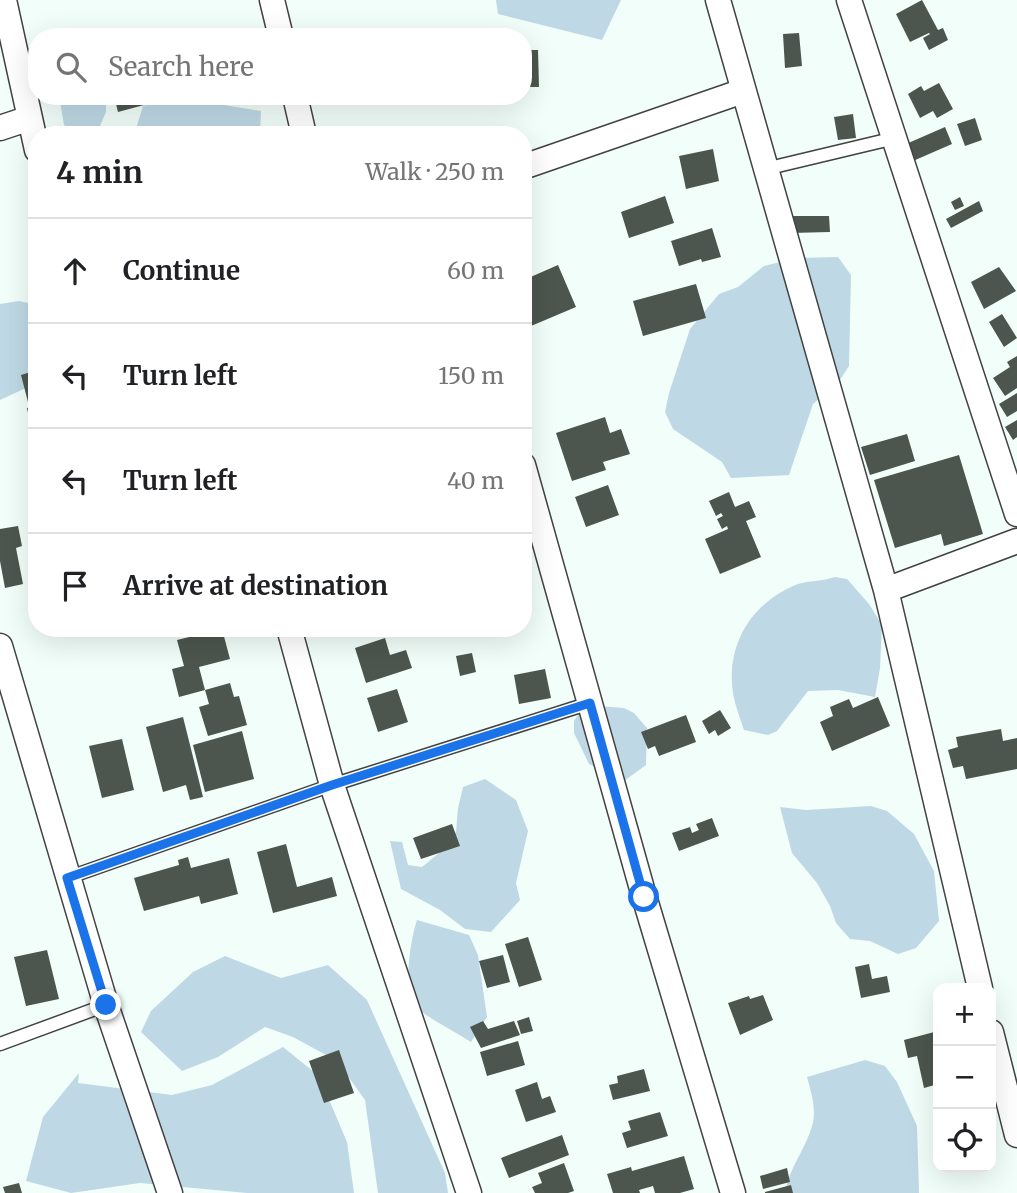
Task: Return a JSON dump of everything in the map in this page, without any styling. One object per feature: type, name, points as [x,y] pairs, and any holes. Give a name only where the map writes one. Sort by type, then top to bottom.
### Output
[{"type":"street","points":[[4,0],[32,126]]},
{"type":"street","points":[[272,0],[279,28]]},
{"type":"street","points":[[718,0],[886,590],[979,983]]},
{"type":"street","points":[[849,0],[1017,513]]},
{"type":"street","points":[[532,164],[743,91]]},
{"type":"street","points":[[297,105],[302,126]]},
{"type":"street","points":[[0,128],[30,118]]},
{"type":"street","points":[[532,497],[644,897],[733,1193]]},
{"type":"street","points":[[886,590],[1017,541]]},
{"type":"street","points":[[291,637],[332,785],[468,1193]]},
{"type":"street","points":[[0,646],[106,1005],[170,1193]]},
{"type":"street","points":[[995,1046],[1017,1135]]},
{"type":"lane","points":[[765,169],[895,138]]},
{"type":"lane","points":[[67,878],[332,785],[590,703]]},
{"type":"lane","points":[[0,1044],[106,1005]]},
{"type":"shaded area","points":[[496,0],[621,0],[602,40],[498,14]]},
{"type":"shaded area","points":[[61,105],[106,105],[100,126],[64,125]]},
{"type":"shaded area","points":[[224,105],[261,111],[260,126],[137,126],[143,106]]},
{"type":"shaded area","points":[[838,257],[851,275],[849,366],[838,383],[813,404],[789,475],[731,478],[722,462],[673,429],[665,412],[690,329],[719,294],[738,287],[764,266],[797,258]]},
{"type":"shaded area","points":[[19,301],[28,303],[28,387],[0,400],[0,304]]},
{"type":"shaded area","points":[[835,577],[847,579],[869,604],[882,625],[880,668],[875,697],[838,690],[808,691],[777,731],[768,735],[744,730],[734,698],[732,676],[733,659],[744,629],[764,604],[778,594],[798,584]]},
{"type":"shaded area","points":[[576,700],[598,706],[624,708],[634,713],[647,728],[646,765],[624,781],[589,764],[574,733],[574,721],[584,706]]},
{"type":"shaded area","points":[[485,779],[516,800],[528,831],[516,883],[520,900],[491,932],[465,929],[440,910],[401,889],[390,841],[402,842],[408,865],[422,867],[444,849],[456,832],[463,787]]},
{"type":"shaded area","points":[[871,806],[887,811],[914,834],[934,871],[939,921],[916,948],[898,954],[870,941],[850,939],[836,923],[817,883],[792,853],[780,807],[806,810]]},
{"type":"shaded area","points":[[417,920],[469,935],[478,955],[487,1017],[471,1042],[427,1015],[415,1006],[411,999],[408,977]]},
{"type":"shaded area","points":[[225,956],[281,978],[328,965],[367,1000],[445,1173],[448,1193],[378,1193],[365,1100],[337,1061],[293,1037],[265,1027],[218,1057],[182,1071],[141,1032],[151,1011],[193,972]]},
{"type":"shaded area","points":[[283,1047],[319,1076],[347,1142],[354,1193],[247,1193],[140,1183],[71,1193],[26,1181],[43,1117],[79,1073],[78,1083],[172,1095],[212,1085]]},
{"type":"shaded area","points":[[865,1060],[885,1066],[897,1082],[917,1126],[919,1193],[785,1193],[813,1120],[813,1101],[807,1077]]},
{"type":"building","points":[[922,0],[938,30],[943,28],[948,40],[929,50],[923,38],[930,34],[910,42],[896,14]]},
{"type":"building","points":[[799,33],[802,66],[785,68],[783,34]]},
{"type":"building","points":[[532,50],[538,50],[539,87],[532,87]]},
{"type":"building","points":[[939,83],[953,109],[937,118],[933,111],[920,118],[908,94],[921,86],[924,91]]},
{"type":"building","points":[[116,105],[144,105],[118,112]]},
{"type":"building","points":[[853,114],[856,138],[838,140],[834,117]]},
{"type":"building","points":[[975,118],[982,140],[965,146],[957,124]]},
{"type":"building","points":[[945,127],[952,144],[913,161],[906,144]]},
{"type":"building","points":[[713,149],[719,181],[686,189],[679,156]]},
{"type":"building","points":[[665,196],[674,223],[629,238],[621,212]]},
{"type":"building","points":[[960,197],[964,206],[955,210],[951,202]]},
{"type":"building","points":[[979,201],[983,211],[951,228],[946,219]]},
{"type":"building","points":[[790,216],[829,216],[830,232],[791,233]]},
{"type":"building","points":[[712,228],[721,257],[702,262],[701,259],[679,266],[671,241]]},
{"type":"building","points":[[558,265],[576,307],[532,326],[532,276]]},
{"type":"building","points":[[999,267],[1016,291],[984,309],[971,282]]},
{"type":"building","points":[[696,284],[706,318],[643,336],[633,301]]},
{"type":"building","points":[[1002,314],[1017,338],[1004,347],[989,322]]},
{"type":"building","points":[[1017,356],[1017,388],[1005,396],[993,378],[1010,367],[1007,362]]},
{"type":"building","points":[[28,373],[28,402],[21,375]]},
{"type":"building","points":[[1017,393],[1017,411],[1007,417],[999,404]]},
{"type":"building","points":[[605,417],[610,433],[621,429],[630,454],[603,462],[606,470],[572,481],[556,433]]},
{"type":"building","points":[[1017,420],[1017,437],[1013,440],[1005,427]]},
{"type":"building","points":[[907,434],[915,461],[870,475],[861,447]]},
{"type":"building","points":[[959,455],[983,534],[944,546],[941,534],[895,548],[874,480]]},
{"type":"building","points":[[608,485],[619,515],[586,527],[575,497]]},
{"type":"building","points":[[729,492],[735,507],[749,501],[756,517],[746,521],[761,557],[720,574],[705,539],[728,529],[727,526],[722,529],[717,519],[723,516],[721,513],[716,516],[709,501]]},
{"type":"building","points":[[18,526],[22,546],[16,548],[23,584],[5,588],[0,561],[0,529]]},
{"type":"building","points":[[189,637],[224,637],[230,659],[199,667],[205,690],[179,697],[172,669],[184,666],[177,640]]},
{"type":"building","points":[[385,638],[390,655],[406,650],[412,668],[366,683],[355,648]]},
{"type":"building","points":[[472,653],[476,672],[460,676],[456,656]]},
{"type":"building","points":[[545,669],[551,698],[519,704],[514,675]]},
{"type":"building","points":[[230,683],[234,697],[239,696],[247,725],[208,736],[199,707],[209,704],[205,690]]},
{"type":"building","points":[[397,689],[408,722],[378,732],[367,698]]},
{"type":"building","points":[[878,697],[890,726],[832,751],[820,722],[833,716],[830,707],[849,699],[853,708]]},
{"type":"building","points":[[720,710],[731,728],[718,736],[715,730],[709,734],[702,721]]},
{"type":"building","points":[[686,715],[696,742],[659,756],[655,746],[648,749],[641,732]]},
{"type":"building","points":[[183,717],[203,797],[190,800],[186,785],[163,792],[146,727]]},
{"type":"building","points":[[1001,729],[1003,741],[1017,738],[1017,769],[966,779],[963,766],[953,768],[948,750],[958,747],[956,737]]},
{"type":"building","points":[[242,731],[254,779],[205,792],[193,745]]},
{"type":"building","points":[[122,739],[134,790],[102,798],[89,746]]},
{"type":"building","points":[[712,818],[719,836],[679,851],[672,833],[690,827],[692,833],[699,830],[696,824]]},
{"type":"building","points":[[452,824],[460,846],[421,859],[413,838]]},
{"type":"building","points":[[286,844],[297,887],[332,877],[337,896],[273,913],[257,852]]},
{"type":"building","points":[[188,857],[191,868],[229,858],[238,894],[201,904],[199,896],[144,911],[134,878],[179,865],[178,860]]},
{"type":"building","points":[[528,937],[542,980],[519,987],[505,944]]},
{"type":"building","points":[[47,950],[59,999],[26,1006],[14,957]]},
{"type":"building","points":[[503,955],[510,982],[487,988],[479,961]]},
{"type":"building","points":[[869,964],[872,979],[887,976],[890,992],[861,998],[855,967]]},
{"type":"building","points":[[763,995],[773,1020],[740,1035],[728,1003],[749,996],[750,999]]},
{"type":"building","points":[[529,1017],[533,1031],[521,1034],[517,1021]]},
{"type":"building","points":[[483,1021],[488,1029],[514,1021],[520,1035],[481,1048],[470,1027]]},
{"type":"building","points":[[933,1032],[933,1085],[924,1088],[917,1056],[908,1058],[904,1040]]},
{"type":"building","points":[[518,1041],[525,1065],[487,1076],[480,1052]]},
{"type":"building","points":[[339,1050],[354,1093],[324,1103],[309,1061]]},
{"type":"building","points":[[644,1069],[650,1091],[613,1100],[609,1085],[618,1083],[617,1076]]},
{"type":"building","points":[[537,1082],[542,1099],[550,1096],[556,1112],[526,1122],[515,1090]]},
{"type":"building","points":[[660,1112],[668,1136],[627,1148],[622,1133],[631,1130],[628,1121]]},
{"type":"building","points":[[562,1135],[569,1155],[509,1178],[501,1158]]},
{"type":"building","points":[[684,1156],[694,1189],[680,1193],[655,1193],[653,1186],[639,1190],[640,1193],[613,1193],[607,1174],[631,1167],[632,1171]]},
{"type":"building","points":[[564,1163],[574,1191],[535,1193],[532,1187],[542,1183],[538,1173]]},
{"type":"building","points":[[787,1168],[790,1182],[763,1189],[760,1176]]},
{"type":"building","points":[[19,1183],[22,1193],[5,1193],[3,1187]]},
{"type":"building","points":[[791,1185],[793,1193],[765,1193],[765,1192]]},
{"type":"route","points":[[106,1005],[67,878],[332,785],[590,703],[644,897]]}]
